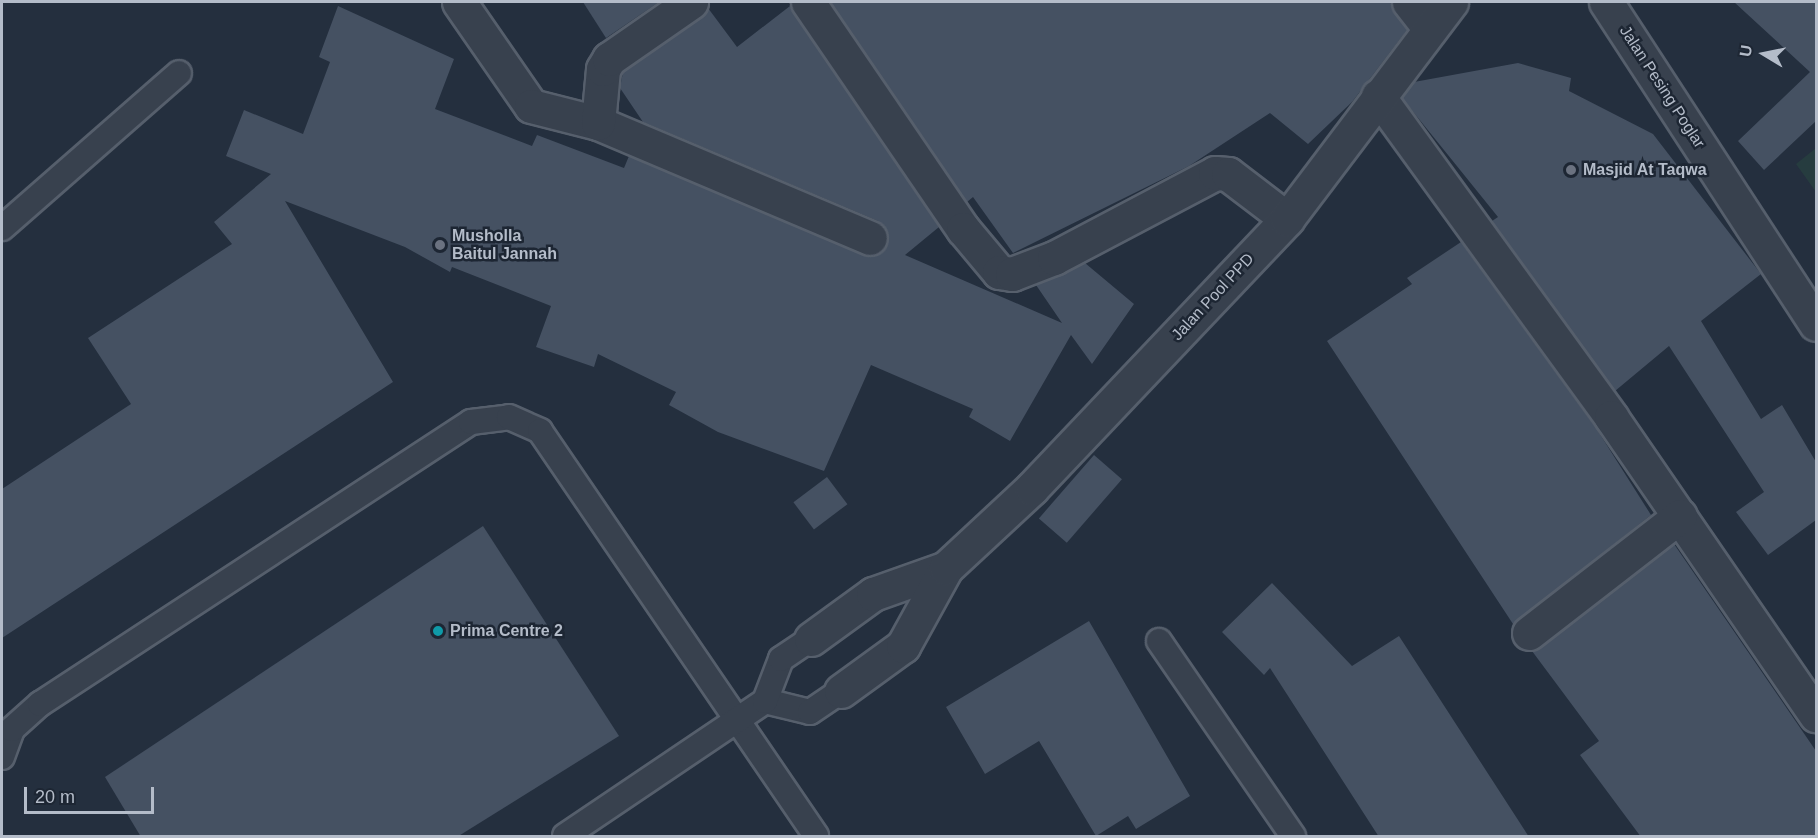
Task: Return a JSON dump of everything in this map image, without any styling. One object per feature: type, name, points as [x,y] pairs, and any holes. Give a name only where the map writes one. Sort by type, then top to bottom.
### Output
[{"type":"street","points":[[459,2],[531,106],[598,123],[870,238]]},
{"type":"street","points":[[598,123],[603,69],[609,59],[691,2]]},
{"type":"street","points":[[808,2],[963,228],[999,272],[1012,274],[1054,258],[1215,173],[1228,174],[1287,219]]},
{"type":"street","points":[[1409,2],[1429,28]]},
{"type":"street","name":"Jalan Pool PPD","points":[[841,691],[903,646],[946,568],[1032,488],[1287,219],[1429,28],[1451,2]]},
{"type":"street","name":"Jalan Pesing Poglar","points":[[1606,2],[1816,324]]},
{"type":"street","points":[[1378,96],[1680,516],[1816,715]]},
{"type":"street","points":[[1529,633],[1680,516]]},
{"type":"street","name":"Jalan Pool PPD","points":[[811,639],[873,594],[946,568]]},
{"type":"lane","points":[[2,228],[179,73]]},
{"type":"lane","points":[[2,757],[12,729],[40,704],[471,422],[489,417],[509,417],[540,431],[739,719],[816,837]]},
{"type":"lane","points":[[565,837],[765,701],[781,659],[811,639]]},
{"type":"lane","points":[[1159,641],[1293,837]]},
{"type":"lane","points":[[765,701],[810,712],[841,691]]},
{"type":"green space","points":[[1816,148],[1816,192],[1796,164]]},
{"type":"building","points":[[583,2],[659,2],[606,38]]},
{"type":"building","points":[[830,2],[1390,2],[1407,30],[1352,102],[1308,144],[1270,113],[1189,166],[1013,253],[973,197],[967,202]]},
{"type":"building","points":[[1734,2],[1816,2],[1816,121],[1764,170],[1738,141],[1810,72]]},
{"type":"building","points":[[338,6],[454,59],[435,109],[532,146],[537,135],[624,168],[629,156],[873,256],[887,245],[885,227],[878,221],[643,122],[620,88],[623,72],[708,8],[737,47],[790,6],[939,227],[905,255],[1062,323],[1036,285],[1085,263],[1134,304],[1092,364],[1071,335],[1010,441],[969,417],[973,409],[871,365],[824,471],[718,432],[669,405],[676,392],[598,354],[594,367],[536,347],[551,306],[452,267],[450,272],[405,247],[285,201],[393,382],[2,638],[2,489],[131,404],[88,338],[232,244],[214,222],[271,174],[226,156],[244,110],[303,134],[330,62],[319,57]]},
{"type":"building","points":[[1518,63],[1571,78],[1569,91],[1653,134],[1761,274],[1701,321],[1761,419],[1782,405],[1816,462],[1816,520],[1768,555],[1736,512],[1764,492],[1669,346],[1615,391],[1492,221],[1498,217],[1402,98],[1414,82]]},
{"type":"building","points":[[1461,242],[1596,428],[1651,515],[1513,624],[1327,341],[1412,284],[1407,278]]},
{"type":"building","points":[[1094,455],[1122,479],[1067,543],[1039,518]]},
{"type":"building","points":[[827,477],[847,504],[814,529],[793,502]]},
{"type":"building","name":"Prima Centre 2","points":[[483,526],[619,736],[457,837],[141,837],[105,777]]},
{"type":"building","points":[[1674,544],[1816,751],[1816,837],[1641,837],[1580,755],[1599,741],[1532,651]]},
{"type":"building","points":[[1272,583],[1352,666],[1399,636],[1529,837],[1379,837],[1270,668],[1264,675],[1222,632]]},
{"type":"building","points":[[1089,621],[1190,796],[1136,829],[1128,816],[1096,836],[1039,741],[985,774],[946,707]]},
{"type":"place","name":"Masjid At Taqwa","points":[[1571,170]]},
{"type":"place","name":"Musholla Baitul Jannah","points":[[440,245]]},
{"type":"place","name":"Prima Centre 2","points":[[438,631]]}]
